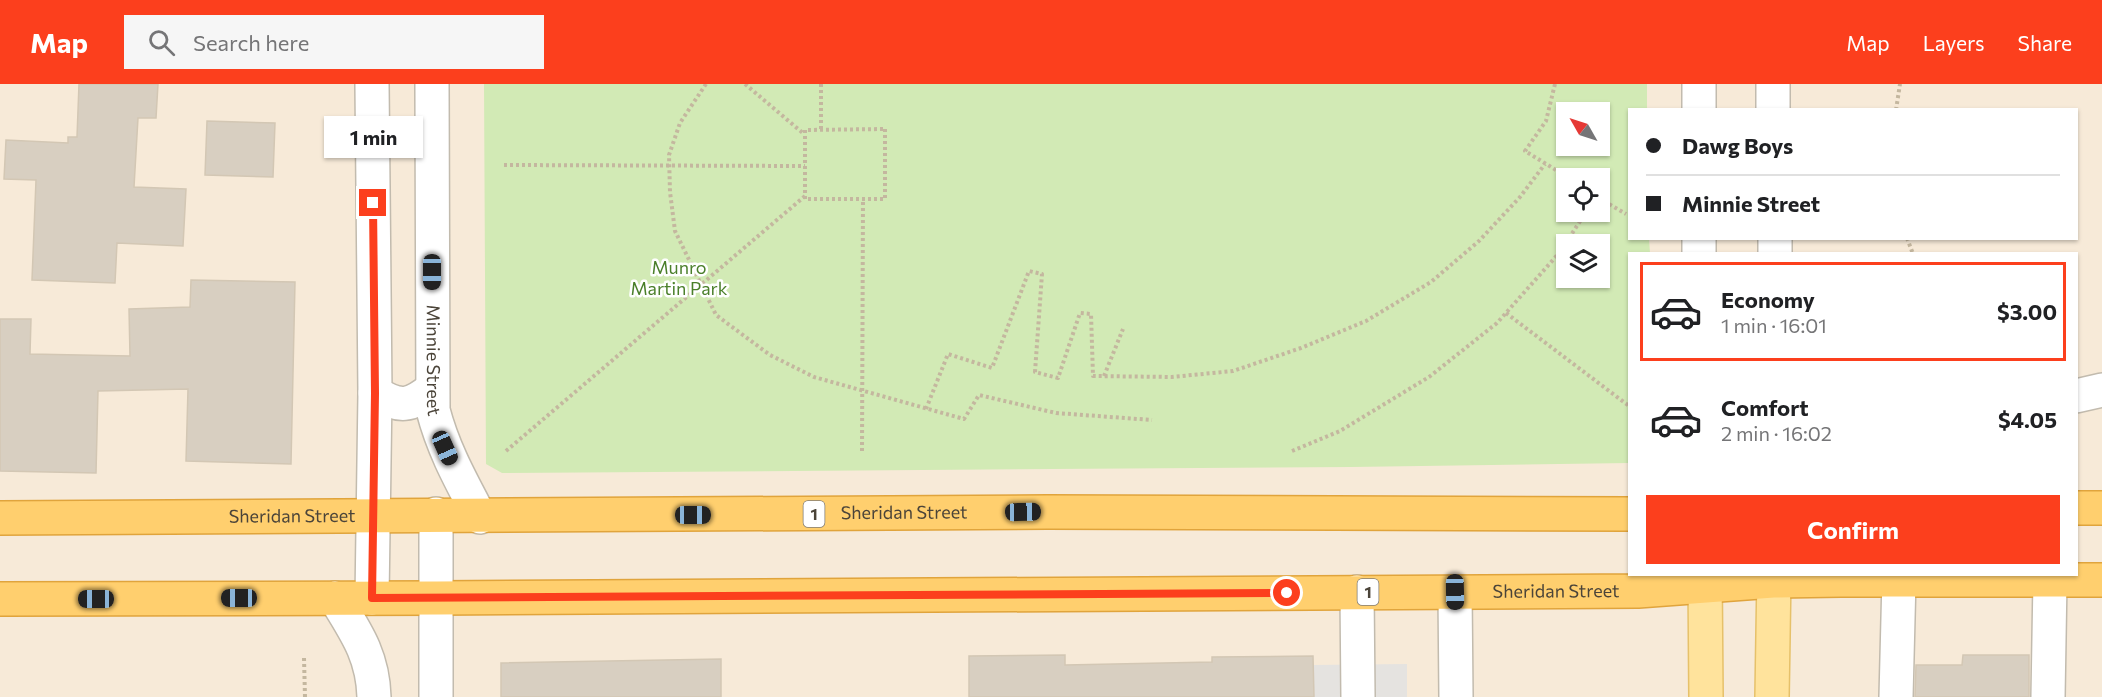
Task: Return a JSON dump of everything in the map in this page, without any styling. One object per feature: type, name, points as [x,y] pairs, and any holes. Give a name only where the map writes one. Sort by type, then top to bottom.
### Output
[{"type":"highway","points":[[2078,508],[2102,508]]},
{"type":"highway","name":"Sheridan Street","points":[[0,518],[1047,512],[1628,514]]},
{"type":"highway","name":"Sheridan Street","points":[[0,599],[1638,591],[1706,580],[1774,578],[2102,580]]},
{"type":"main road","points":[[1772,697],[1774,578]]},
{"type":"main road","points":[[1706,580],[1706,697]]},
{"type":"street","points":[[372,84],[375,393],[372,598]]},
{"type":"street","name":"Minnie Street","points":[[432,84],[433,410],[450,460],[480,516]]},
{"type":"street","points":[[1699,84],[1699,108]]},
{"type":"street","points":[[1773,84],[1773,108]]},
{"type":"street","points":[[375,393],[392,403],[416,402],[432,389]]},
{"type":"street","points":[[2078,396],[2102,390]]},
{"type":"street","points":[[436,514],[438,598],[436,697]]},
{"type":"street","points":[[1896,697],[1899,579]]},
{"type":"street","points":[[2048,697],[2049,580]]},
{"type":"street","points":[[1357,592],[1358,697]]},
{"type":"street","points":[[1455,592],[1456,697]]},
{"type":"street","points":[[335,598],[366,651],[374,684],[374,697]]},
{"type":"path","points":[[706,84],[680,123],[669,155],[670,192],[675,231],[716,315],[770,355],[814,377],[964,419],[979,395],[1056,413],[1152,420]]},
{"type":"path","points":[[744,84],[805,134]]},
{"type":"path","points":[[821,84],[821,130]]},
{"type":"path","points":[[1555,84],[1546,121],[1525,151],[1556,170]]},
{"type":"path","points":[[1896,108],[1900,84]]},
{"type":"path","points":[[885,129],[885,199],[805,199],[805,130],[821,130],[885,129]]},
{"type":"path","points":[[926,409],[948,354],[992,368],[1029,271],[1042,274],[1035,372],[1058,378],[1080,313],[1091,314],[1093,376],[1172,377],[1233,371],[1301,348],[1366,321],[1431,282],[1463,254],[1520,196],[1545,164]]},
{"type":"path","points":[[504,165],[805,166]]},
{"type":"path","points":[[506,451],[805,196]]},
{"type":"path","points":[[862,451],[863,199]]},
{"type":"path","points":[[1610,205],[1626,214]]},
{"type":"path","points":[[1292,451],[1340,431],[1429,377],[1497,323],[1560,252],[1580,222]]},
{"type":"path","points":[[1506,313],[1628,405]]},
{"type":"path","points":[[1104,376],[1123,329]]},
{"type":"path","points":[[304,658],[305,697]]},
{"type":"shaded area","points":[[0,84],[2102,84],[2102,697],[0,697]]},
{"type":"shaded area","points":[[1407,664],[1407,697],[1314,697],[1313,665]]},
{"type":"green space","name":"Munro Martin Park","points":[[484,84],[1647,84],[1647,108],[1628,108],[1628,240],[1649,240],[1650,252],[1628,252],[1628,463],[502,473],[486,464]]},
{"type":"building","points":[[79,84],[158,84],[156,118],[138,118],[134,187],[186,189],[183,246],[117,243],[115,283],[32,280],[36,180],[4,179],[6,140],[68,143],[68,137],[77,137]]},
{"type":"building","points":[[207,121],[275,123],[273,177],[205,175]]},
{"type":"building","points":[[191,280],[295,282],[291,464],[186,461],[188,389],[98,391],[96,473],[0,471],[0,319],[31,319],[30,354],[130,356],[129,309],[190,307]]},
{"type":"building","points":[[1065,655],[1065,665],[1212,662],[1212,657],[1313,656],[1314,697],[969,697],[969,656]]},
{"type":"building","points":[[1963,655],[2029,655],[2029,697],[1915,697],[1916,665],[1962,665]]},
{"type":"building","points":[[721,659],[721,697],[501,697],[501,663]]},
{"type":"route","points":[[373,203],[375,393],[372,598],[1287,593]]}]
